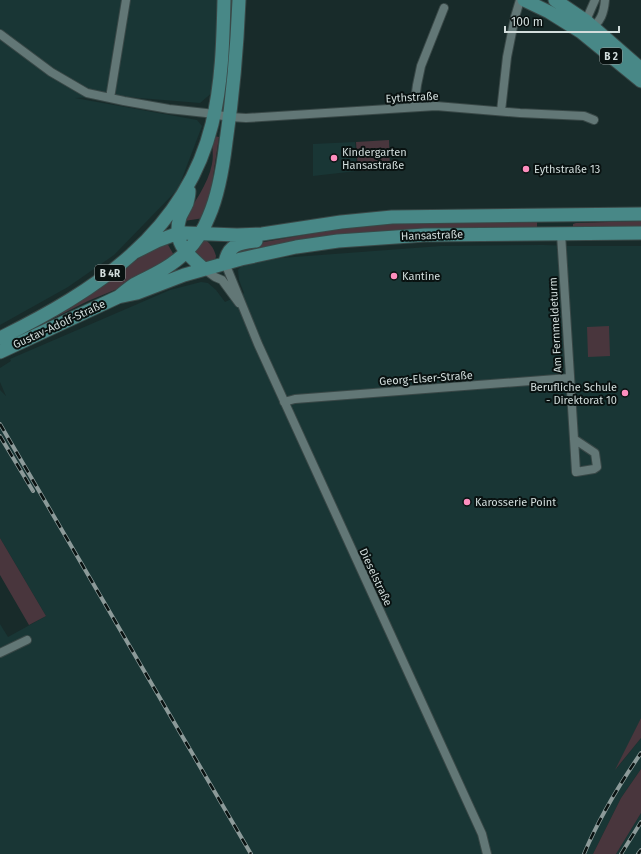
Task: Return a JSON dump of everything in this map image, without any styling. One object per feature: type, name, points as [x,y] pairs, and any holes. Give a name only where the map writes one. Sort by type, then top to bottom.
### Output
[{"type":"main road","name":"Gustav-Adolf-Straße","points":[[0,338],[74,299],[106,276],[133,254],[163,222],[179,200],[192,176],[205,146],[214,114],[220,72],[224,0]]},
{"type":"main road","name":"Gustav-Adolf-Straße","points":[[0,352],[118,297],[134,285],[171,265],[185,252],[201,233],[212,211],[219,186],[230,117],[239,0]]},
{"type":"main road","name":"B 2","points":[[524,0],[549,12],[587,26],[641,81]]},
{"type":"main road","name":"B 2","points":[[555,0],[641,70]]},
{"type":"main road","name":"Gustav-Adolf-Straße","points":[[178,234],[180,218],[187,204],[192,176]]},
{"type":"main road","points":[[212,211],[225,263]]},
{"type":"main road","name":"Hansastraße","points":[[133,254],[157,241],[178,234],[201,233],[247,235],[281,232],[342,222],[387,218],[641,214]]},
{"type":"main road","points":[[561,234],[563,226],[579,215]]},
{"type":"main road","name":"Hansastraße","points":[[225,263],[230,250],[236,246],[262,240],[281,232]]},
{"type":"main road","name":"Hansastraße","points":[[204,269],[296,247],[356,239],[425,235],[641,233]]},
{"type":"main road","points":[[178,234],[185,252],[204,269]]},
{"type":"main road","name":"Gustav-Adolf-Straße","points":[[118,297],[137,293],[204,269]]},
{"type":"street","points":[[110,98],[126,0]]},
{"type":"street","points":[[501,111],[507,57],[520,0]]},
{"type":"street","points":[[587,26],[595,0]]},
{"type":"street","points":[[587,26],[601,19],[605,0]]},
{"type":"street","points":[[414,107],[421,66],[444,8]]},
{"type":"street","points":[[0,34],[51,72],[87,93],[169,109],[230,117]]},
{"type":"street","name":"Eythstraße","points":[[230,117],[353,112],[436,106],[584,116],[594,120]]},
{"type":"street","name":"Am Fernmeldeturm","points":[[561,234],[574,439]]},
{"type":"street","points":[[222,280],[222,271],[225,263]]},
{"type":"street","name":"Dieselstraße","points":[[225,263],[240,297],[243,309],[284,402],[482,834],[487,854]]},
{"type":"street","name":"Dieselstraße","points":[[204,269],[214,277],[222,280],[243,309]]},
{"type":"street","name":"Georg-Elser-Straße","points":[[284,402],[295,399],[569,378]]},
{"type":"street","points":[[0,653],[27,640]]},
{"type":"shaded area","points":[[0,0],[220,0],[214,91],[200,103],[115,96],[75,98],[197,120],[202,126],[178,189],[114,255],[68,287],[0,325]]},
{"type":"shaded area","points":[[214,136],[219,137],[209,203],[204,218],[184,221],[204,187],[210,172],[213,161]]},
{"type":"shaded area","points":[[389,140],[390,169],[358,171],[356,142]]},
{"type":"shaded area","name":"Kindergarten Hansastraße","points":[[355,142],[357,171],[313,176],[313,144]]},
{"type":"shaded area","points":[[537,219],[537,229],[239,256],[236,249],[252,244],[366,224]]},
{"type":"shaded area","points":[[641,221],[641,229],[573,229],[573,224],[576,223]]},
{"type":"shaded area","points":[[203,238],[213,248],[216,256],[215,261],[205,262],[193,253]]},
{"type":"shaded area","points":[[167,243],[175,257],[122,287],[88,301],[0,345],[0,343],[119,272],[142,256]]},
{"type":"shaded area","points":[[441,246],[641,246],[641,718],[617,768],[641,738],[641,769],[621,798],[593,854],[0,854],[0,624],[8,637],[46,616],[0,538],[0,390],[6,396],[0,382],[0,368],[11,361],[10,359],[170,290],[201,282],[208,283],[216,290],[225,302],[244,293],[239,280],[238,270],[242,265],[254,260]]},
{"type":"shaded area","points":[[609,326],[610,356],[588,357],[587,327]]},
{"type":"shaded area","points":[[0,538],[46,616],[29,625],[0,575]]},
{"type":"shaded area","points":[[641,718],[641,738],[615,770]]},
{"type":"shaded area","points":[[641,769],[641,813],[616,854],[593,854],[621,798]]},
{"type":"shaded area","points":[[641,813],[641,854],[616,854],[622,844]]},
{"type":"railway","points":[[0,424],[251,854]]},
{"type":"railway","points":[[0,436],[33,491]]},
{"type":"railway","points":[[584,854],[610,802],[641,753]]},
{"type":"railway","points":[[621,854],[641,822]]},
{"type":"railway","points":[[638,854],[641,850]]},
{"type":"place","name":"Kindergarten Hansastraße","points":[[334,158]]},
{"type":"place","name":"Eythstraße 13","points":[[526,169]]},
{"type":"place","name":"Kantine","points":[[394,276]]},
{"type":"place","name":"Berufliche Schule - Direktorat 10","points":[[625,393]]},
{"type":"place","name":"Karosserie Point","points":[[467,502]]}]
